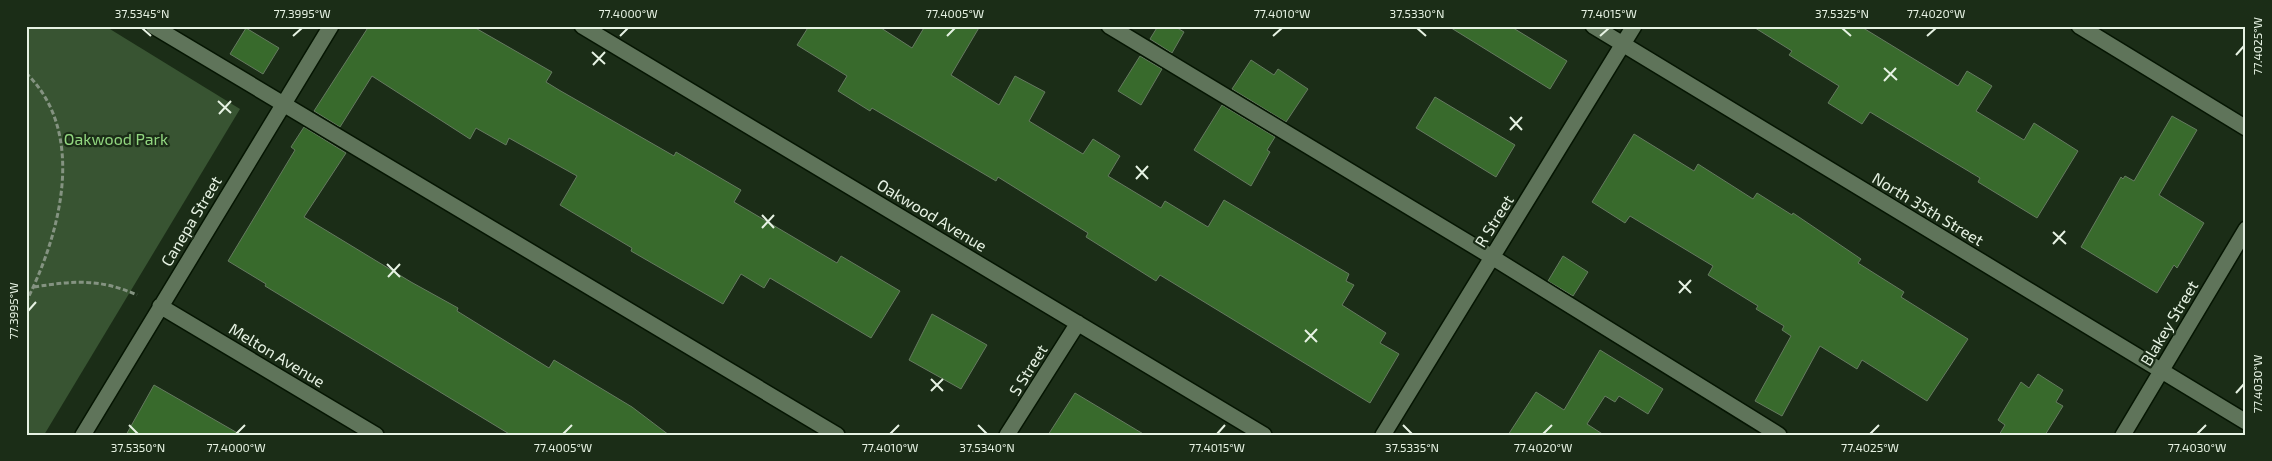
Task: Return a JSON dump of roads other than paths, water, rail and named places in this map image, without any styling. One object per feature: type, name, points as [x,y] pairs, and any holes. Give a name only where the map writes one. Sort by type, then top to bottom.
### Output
[{"type":"street","points":[[153,26],[836,435]]},
{"type":"street","name":"Canepa Street","points":[[83,435],[331,26]]},
{"type":"street","name":"Oakwood Avenue","points":[[582,26],[1264,435]]},
{"type":"street","points":[[1109,26],[1492,257],[1779,435]]},
{"type":"street","name":"North 35th Street","points":[[1593,26],[2246,422]]},
{"type":"street","name":"R Street","points":[[1384,435],[1634,26]]},
{"type":"street","points":[[2079,26],[2246,128]]},
{"type":"street","name":"Blakey Street","points":[[2123,435],[2246,229]]},
{"type":"street","name":"Melton Avenue","points":[[160,306],[376,435]]},
{"type":"street","name":"S Street","points":[[1007,435],[1078,323]]},
{"type":"park label","name":"Oakwood Park","points":[[116,139]]}]
